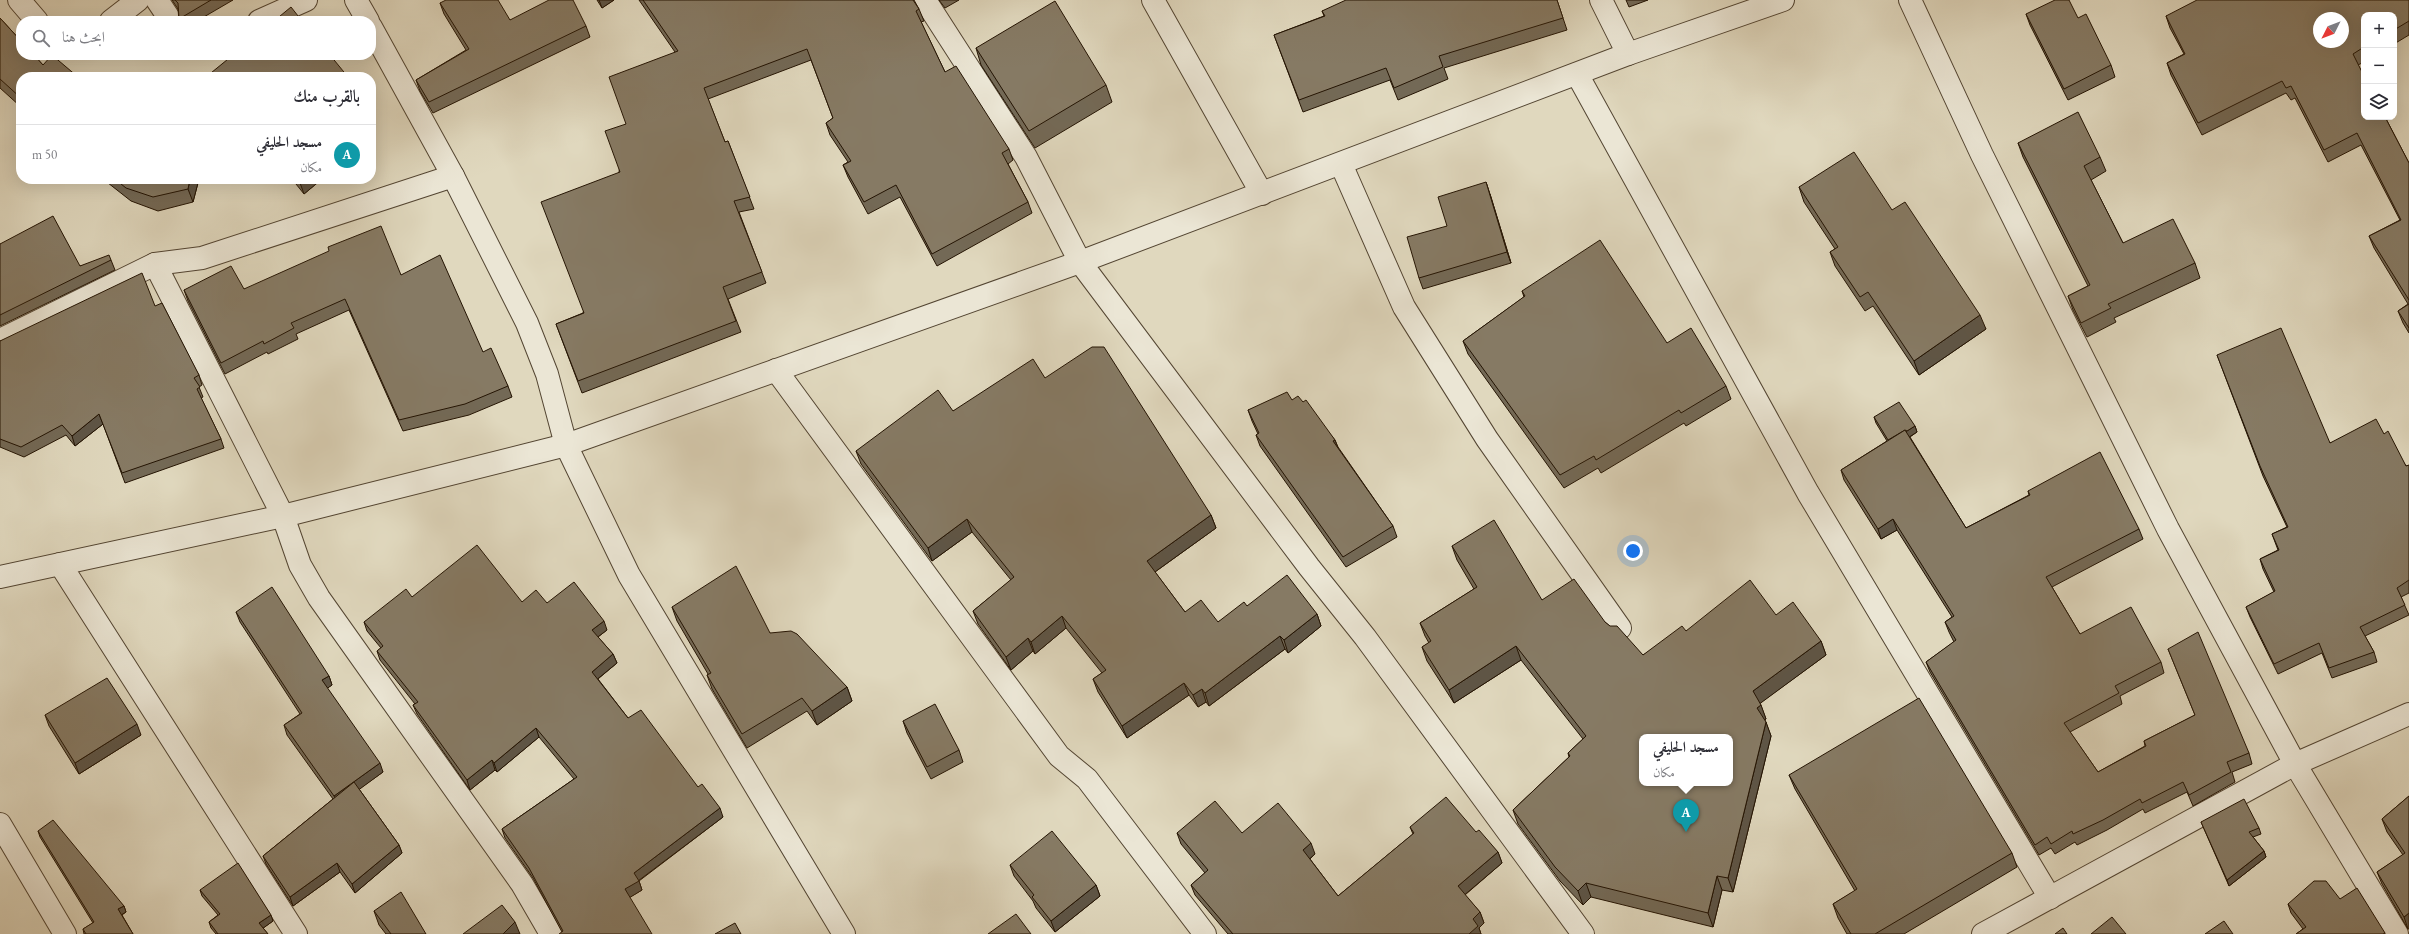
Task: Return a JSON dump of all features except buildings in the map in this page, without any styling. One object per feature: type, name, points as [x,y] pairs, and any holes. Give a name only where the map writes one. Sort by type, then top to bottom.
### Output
[{"type":"street","points":[[19,0],[33,16]]},
{"type":"street","points":[[117,16],[138,0]]},
{"type":"street","points":[[157,0],[168,16]]},
{"type":"street","points":[[270,16],[306,0]]},
{"type":"street","points":[[356,0],[365,16]]},
{"type":"street","points":[[925,0],[1026,157],[1080,262],[1309,567],[1365,637],[1583,934]]},
{"type":"street","points":[[1153,0],[1262,194]]},
{"type":"street","points":[[1601,0],[1628,54]]},
{"type":"street","points":[[0,577],[283,516],[566,445],[1080,262],[1628,54],[1783,0]]},
{"type":"street","points":[[1910,0],[1982,155],[2168,529],[2295,764],[2397,934]]},
{"type":"street","points":[[376,36],[452,176],[527,323],[547,374],[566,445],[629,575],[844,934]]},
{"type":"street","points":[[1577,74],[1808,493],[2050,898]]},
{"type":"street","points":[[1340,164],[1404,307],[1487,439],[1620,628]]},
{"type":"street","points":[[0,340],[155,264],[202,258],[452,176]]},
{"type":"street","points":[[155,264],[283,516],[300,565],[319,598],[522,884],[551,934]]},
{"type":"street","points":[[776,370],[1059,756],[1087,779],[1205,934]]},
{"type":"street","points":[[60,564],[296,934]]},
{"type":"street","points":[[1983,934],[2295,764],[2409,714]]},
{"type":"street","points":[[0,824],[65,934]]},
{"type":"place","name":"مسجد الحليفي","points":[[1686,832]]}]
